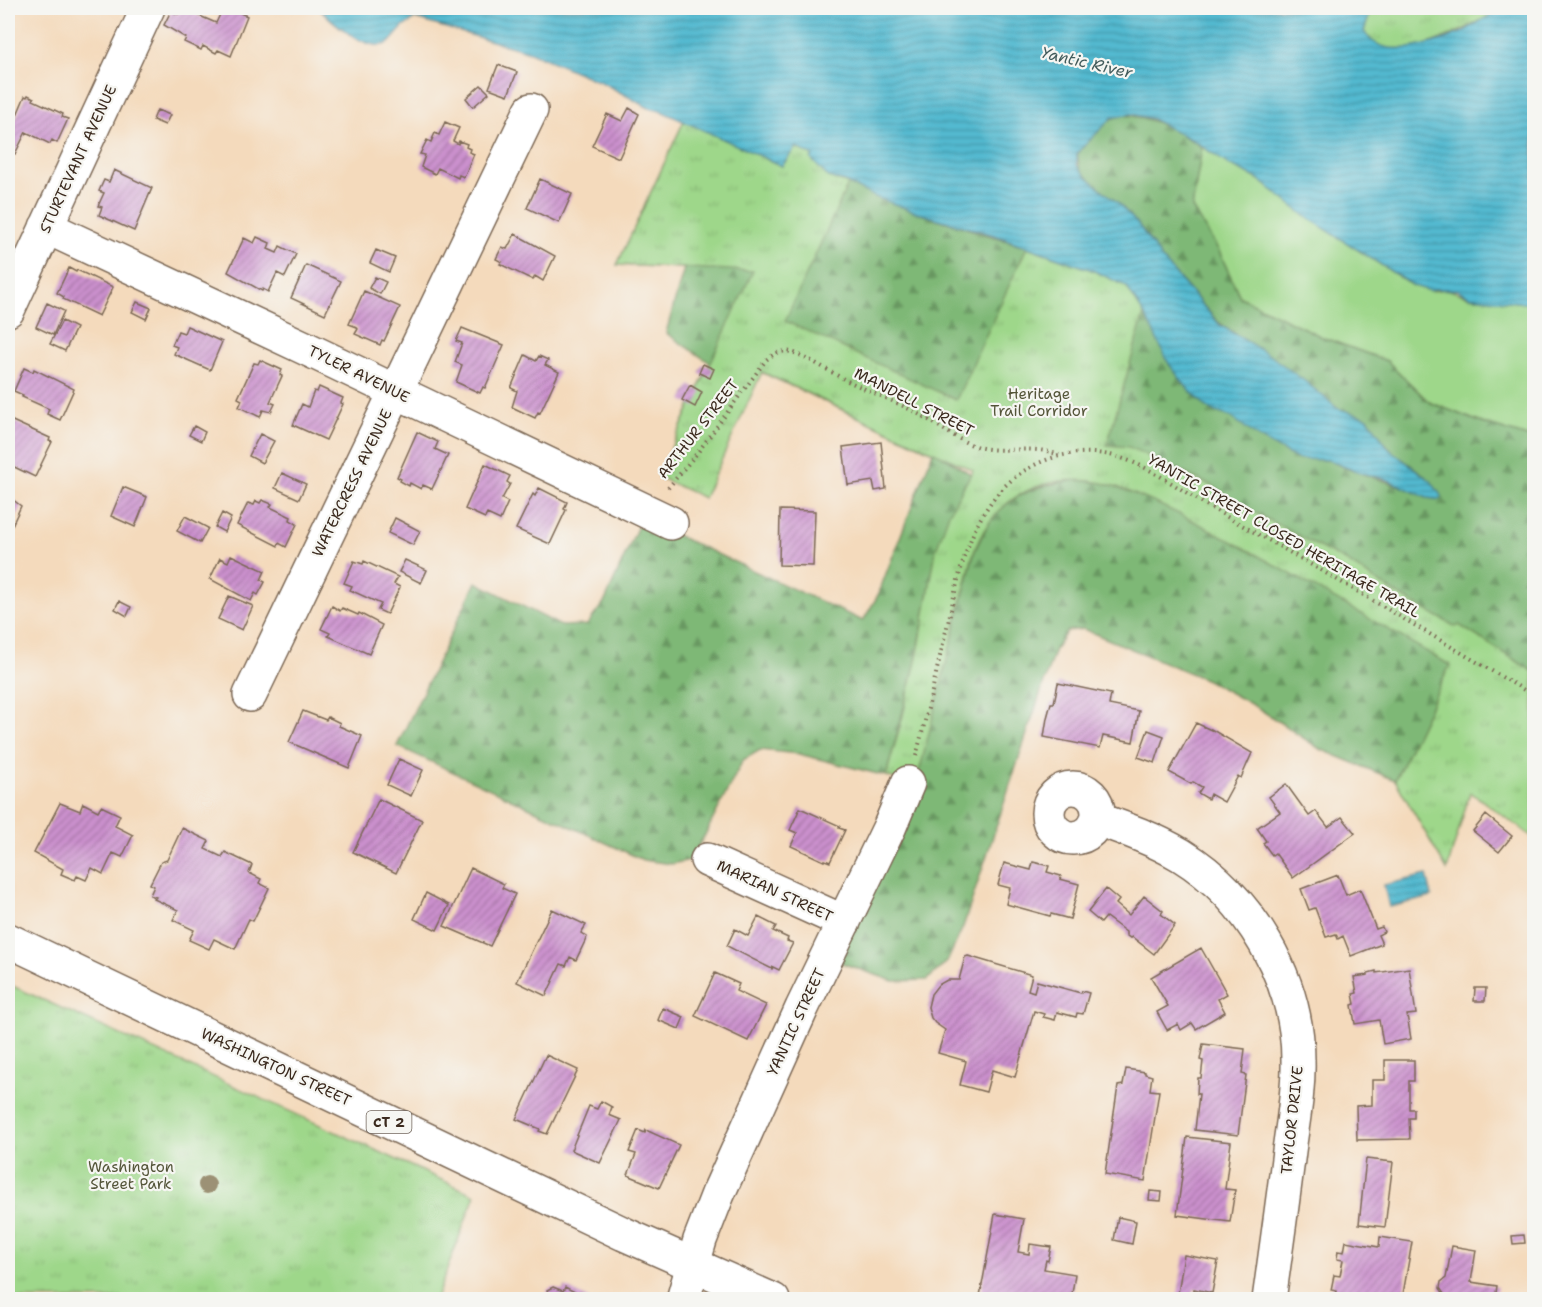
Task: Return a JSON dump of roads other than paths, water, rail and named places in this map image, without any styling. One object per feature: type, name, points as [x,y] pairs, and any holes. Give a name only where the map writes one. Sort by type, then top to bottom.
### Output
[{"type":"main road","name":"STURTEVANT AVENUE","points":[[8,310],[148,8]]},
{"type":"main road","name":"WATERCRESS AVENUE","points":[[250,694],[531,110]]},
{"type":"main road","name":"TYLER AVENUE","points":[[46,227],[659,517]]},
{"type":"main road","name":"YANTIC STREET","points":[[683,1299],[692,1265],[720,1188],[843,922],[894,818],[908,783]]},
{"type":"main road","name":"TAYLOR DRIVE","points":[[1097,819],[1160,843],[1200,869],[1237,904],[1257,930],[1272,955],[1284,983],[1296,1029],[1298,1084],[1269,1299]]},
{"type":"main road","name":"MARIAN STREET","points":[[707,860],[843,922]]},
{"type":"main road","name":"WASHINGTON STREET","points":[[8,940],[692,1265],[773,1299]]},
{"type":"water","name":"Yantic River","points":[[318,8],[1372,8],[1364,31],[1372,41],[1383,46],[1410,48],[1439,41],[1462,32],[1506,8],[1534,8],[1534,304],[1471,297],[1457,290],[1429,291],[1414,286],[1305,216],[1258,179],[1229,165],[1196,142],[1152,119],[1131,114],[1112,118],[1077,153],[1077,165],[1086,176],[1118,203],[1138,224],[1162,259],[1220,325],[1271,356],[1337,408],[1368,418],[1389,449],[1431,481],[1442,497],[1440,500],[1427,498],[1388,480],[1355,471],[1328,460],[1297,459],[1261,439],[1231,417],[1210,410],[1188,389],[1169,364],[1146,317],[1126,286],[1092,270],[994,235],[924,215],[875,197],[845,182],[828,177],[811,159],[813,156],[796,147],[782,166],[661,111],[649,108],[605,84],[530,52],[415,19],[403,27],[389,43],[370,44],[351,35]]},
{"type":"water","points":[[1427,875],[1432,897],[1389,907],[1384,885]]},
{"type":"park label","name":"Heritage Trail Corridor","points":[[1039,402]]},
{"type":"park label","name":"Washington Street Park","points":[[131,1176]]}]
